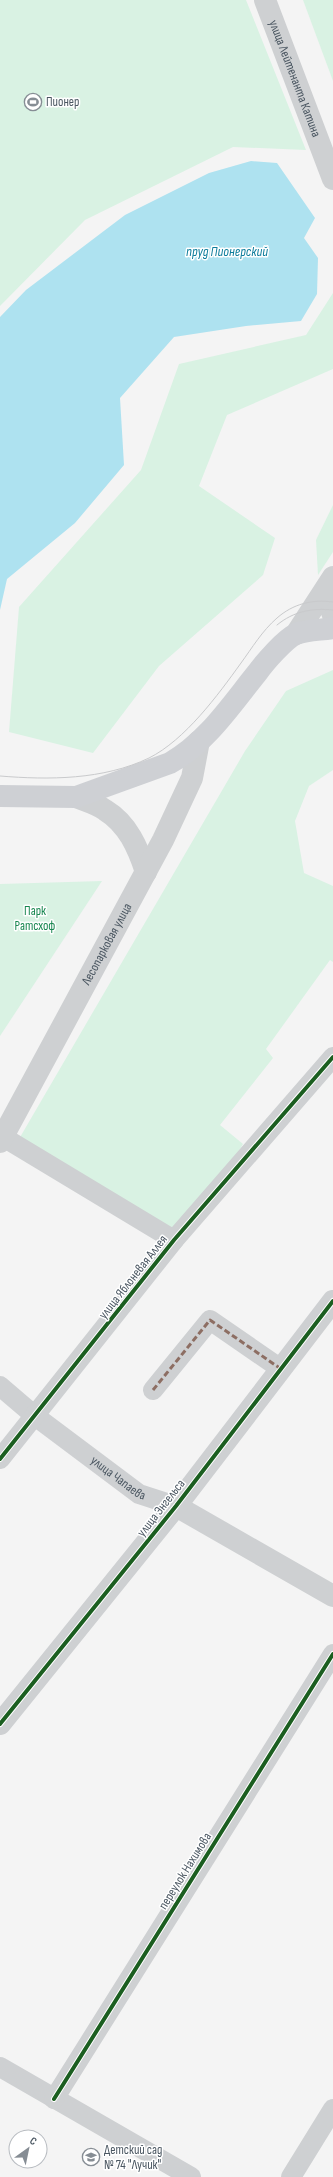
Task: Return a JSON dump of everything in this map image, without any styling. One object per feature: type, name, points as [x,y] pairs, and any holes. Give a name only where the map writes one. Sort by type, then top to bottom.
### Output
[{"type":"main road","points":[[0,796],[76,797],[170,763],[183,755],[200,741],[218,722],[270,657],[296,634],[333,628]]},
{"type":"street","name":"улица Лейтенанта Катина","points":[[265,0],[333,179]]},
{"type":"street","points":[[330,582],[328,601],[333,615]]},
{"type":"street","points":[[296,634],[330,582]]},
{"type":"street","name":"Лесопарковая улица","points":[[1,1140],[146,872],[192,778],[200,741]]},
{"type":"street","points":[[76,797],[106,810],[127,829],[138,849],[146,872]]},
{"type":"street","name":"улица Яблоневая Аллея","points":[[0,1459],[174,1240],[333,1058]]},
{"type":"street","points":[[1,1140],[174,1240]]},
{"type":"street","name":"улица Энгельса","points":[[0,1724],[176,1506],[333,1301]]},
{"type":"street","points":[[153,1390],[210,1320],[281,1369]]},
{"type":"street","name":"улица Чапаева","points":[[0,1386],[35,1416],[139,1494],[176,1506],[333,1596]]},
{"type":"street","name":"переулок Нахимова","points":[[54,2099],[333,1654]]},
{"type":"street","points":[[0,2068],[191,2177]]},
{"type":"street","points":[[291,2177],[333,2109]]},
{"type":"green space","points":[[0,0],[246,0],[306,150],[233,147],[85,220],[0,306]]},
{"type":"green space","points":[[303,0],[333,0],[333,81]]},
{"type":"green space","points":[[333,293],[333,369],[227,415],[199,486],[275,538],[263,575],[159,666],[93,753],[9,732],[19,607],[141,470],[179,364],[306,335]]},
{"type":"green space","points":[[333,505],[333,552],[318,575],[316,540]]},
{"type":"green space","points":[[333,670],[333,770],[309,786],[295,821],[304,873],[333,886],[333,962],[330,960],[266,1049],[273,1058],[220,1125],[243,1144],[234,1159],[176,1232],[19,1139],[245,751],[286,691]]},
{"type":"green space","name":"Парк Ратсхоф","points":[[102,881],[0,1036],[0,884]]},
{"type":"water","name":"пруд Пионерский","points":[[251,161],[277,163],[315,218],[304,238],[318,258],[317,294],[301,321],[246,326],[174,337],[120,398],[124,465],[75,523],[7,579],[0,610],[0,317],[26,290],[125,215],[209,173]]},
{"type":"tram line","points":[[0,776],[37,778],[76,777],[113,771],[149,758],[175,740],[200,716],[222,689],[262,634],[277,618],[296,606],[318,601],[333,602]]},
{"type":"tram line","points":[[277,625],[290,616],[311,610],[333,610]]},
{"type":"marked path","points":[[153,1390],[210,1320],[281,1369]]},
{"type":"cycle path","points":[[0,1459],[174,1240],[333,1057]]},
{"type":"cycle path","points":[[0,1724],[176,1506],[333,1301]]},
{"type":"cycle path","points":[[54,2099],[333,1654]]},
{"type":"place","name":"Пионер","points":[[33,102]]},
{"type":"place","name":"Детский сад № 74 \"Лучик\"","points":[[91,2157]]}]
